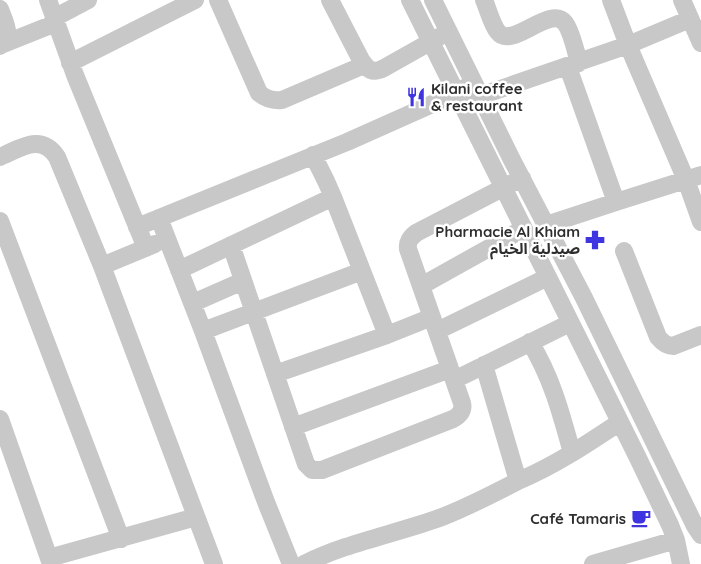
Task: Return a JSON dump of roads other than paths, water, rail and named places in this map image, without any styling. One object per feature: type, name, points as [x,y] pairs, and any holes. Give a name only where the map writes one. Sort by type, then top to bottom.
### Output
[{"type":"street","points":[[48,0],[70,63],[146,248]]},
{"type":"street","points":[[1,46],[51,25],[54,18],[88,0]]},
{"type":"street","points":[[70,63],[195,0]]},
{"type":"street","points":[[218,0],[259,93],[263,97],[272,101],[282,100],[364,65]]},
{"type":"street","points":[[330,0],[364,65],[371,71],[379,70],[449,32]]},
{"type":"street","points":[[410,0],[637,456],[676,540],[681,564]]},
{"type":"street","points":[[433,0],[584,298],[701,535]]},
{"type":"street","points":[[484,0],[495,28],[500,35],[513,35],[549,19],[560,18],[564,21],[568,29],[573,65],[616,202]]},
{"type":"street","points":[[611,0],[628,45],[693,178],[701,222]]},
{"type":"street","points":[[682,0],[701,43]]},
{"type":"street","points":[[0,9],[8,30],[1,46]]},
{"type":"street","points":[[137,227],[376,129],[460,99],[477,89],[573,65],[628,45],[690,19]]},
{"type":"street","points":[[0,157],[40,143],[52,150],[57,157],[102,266],[214,564]]},
{"type":"street","points":[[313,155],[333,197],[387,335]]},
{"type":"street","points":[[231,245],[306,464],[312,470],[322,470],[457,417],[460,414],[463,407],[408,249],[409,239],[416,233],[522,178]]},
{"type":"street","points":[[546,225],[693,178]]},
{"type":"street","points":[[180,270],[333,197]]},
{"type":"street","points":[[159,218],[291,564]]},
{"type":"street","points":[[0,221],[6,252],[121,538]]},
{"type":"street","points":[[421,286],[523,229]]},
{"type":"street","points":[[102,266],[167,239]]},
{"type":"street","points":[[624,251],[658,337],[669,346],[673,346],[701,336]]},
{"type":"street","points":[[203,330],[362,271]]},
{"type":"street","points":[[275,374],[387,335],[434,324],[548,277]]},
{"type":"street","points":[[193,303],[243,281]]},
{"type":"street","points":[[293,427],[484,365],[570,323]]},
{"type":"street","points":[[530,342],[552,384],[572,453]]},
{"type":"street","points":[[484,365],[518,481]]},
{"type":"street","points":[[304,564],[370,539],[441,517],[478,501],[572,453],[620,422]]},
{"type":"street","points":[[2,428],[50,561],[121,538],[196,517]]},
{"type":"street","points":[[592,564],[676,540]]},
{"type":"place","name":"Kilani coffee & restaurant","points":[[416,97]]},
{"type":"place","name":"Pharmacie Al Khiam صيدلية الخيام","points":[[595,240]]},
{"type":"place","name":"Café Tamaris","points":[[641,518]]}]
